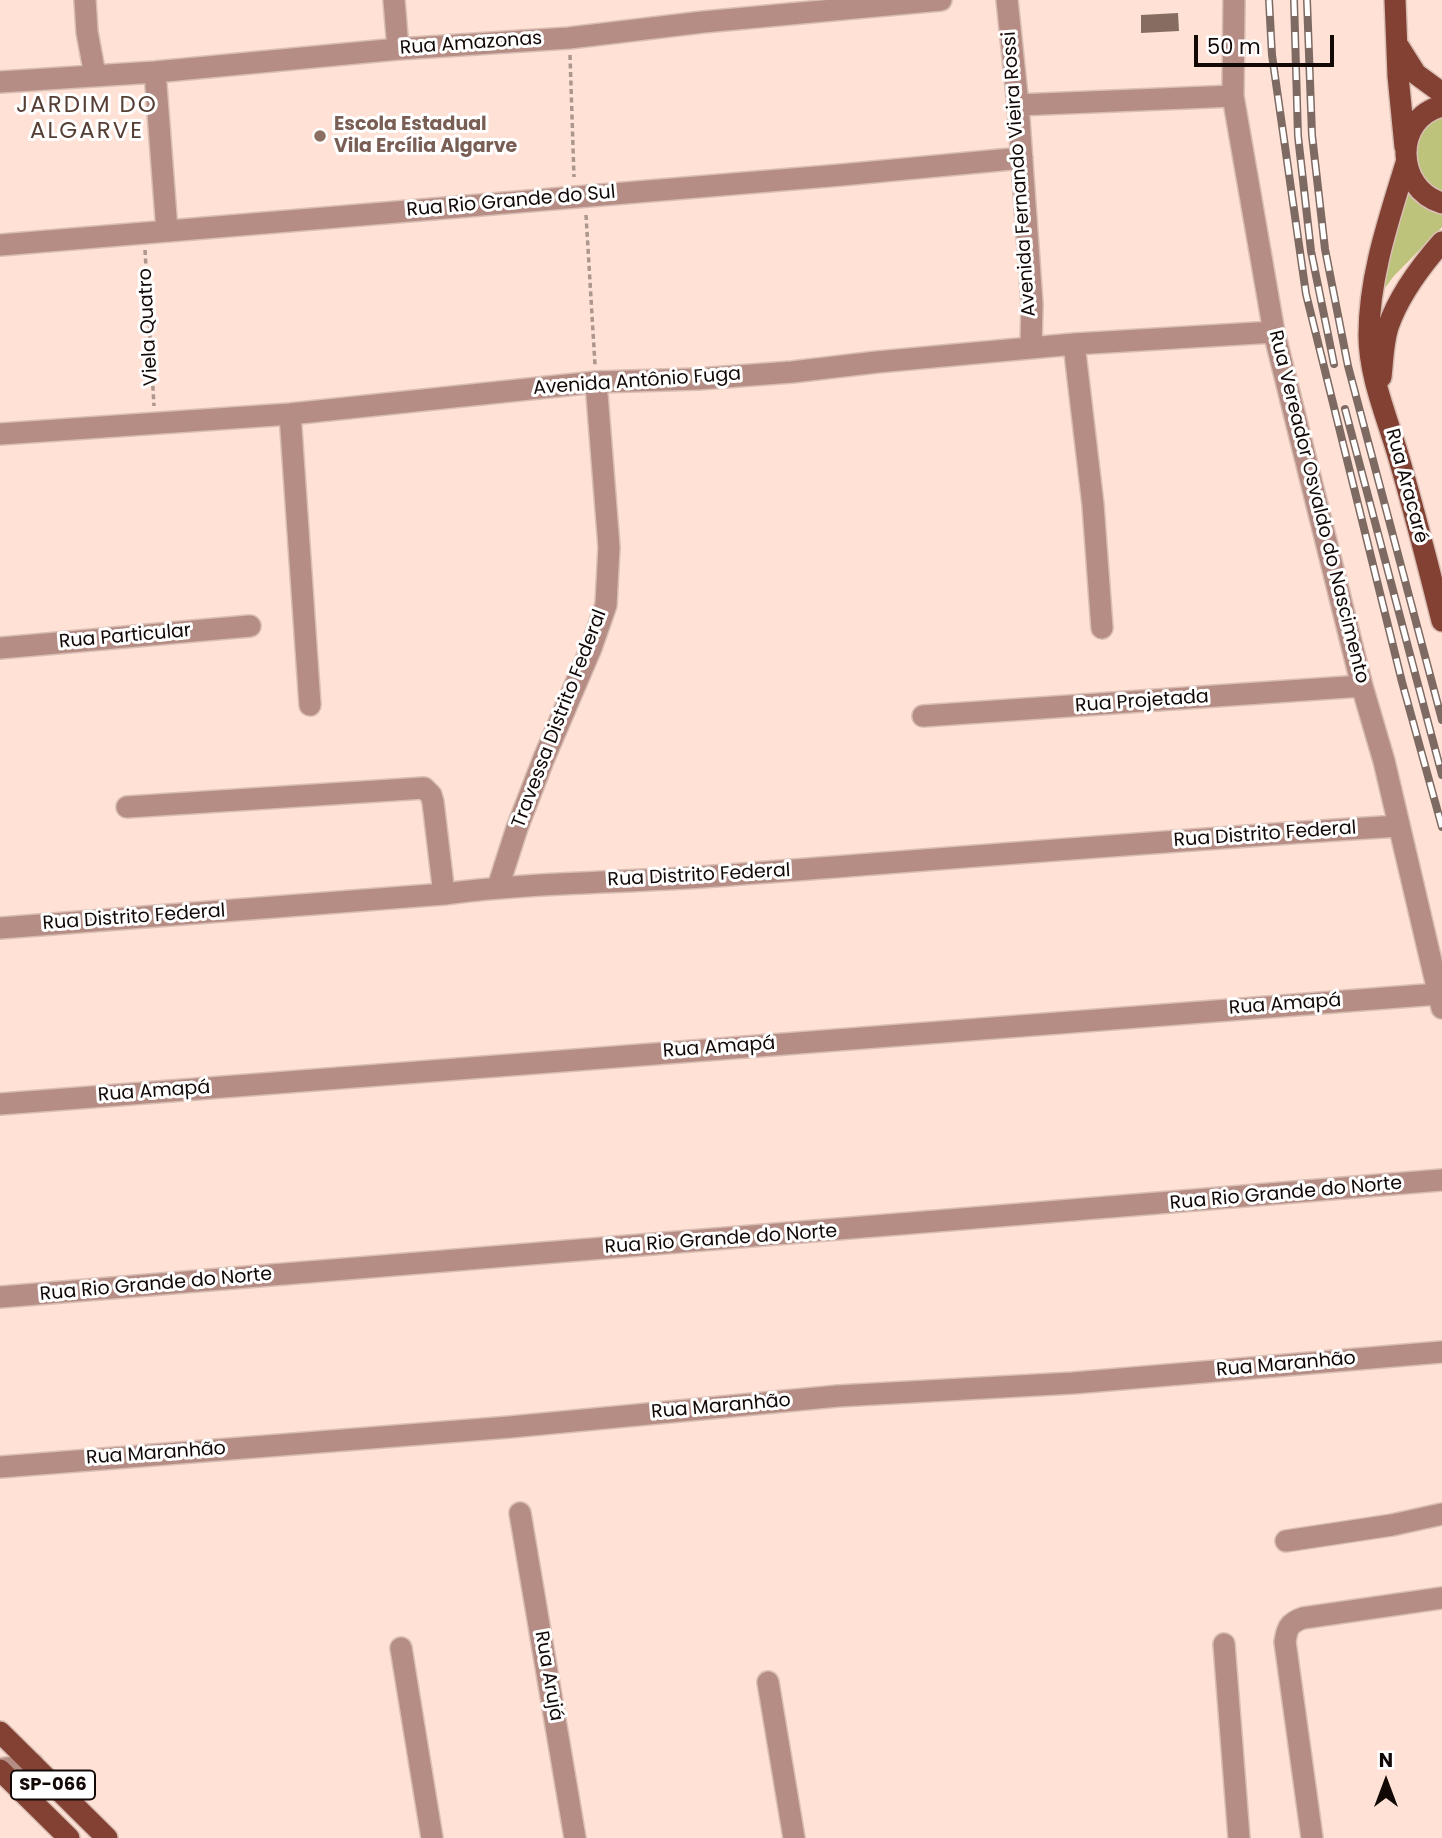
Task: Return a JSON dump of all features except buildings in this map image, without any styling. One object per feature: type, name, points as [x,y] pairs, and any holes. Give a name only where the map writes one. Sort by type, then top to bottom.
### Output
[{"type":"main road","points":[[1395,0],[1398,76],[1411,178],[1421,191],[1434,201],[1442,203]]},
{"type":"main road","points":[[1397,43],[1416,75],[1442,93]]},
{"type":"main road","points":[[1406,155],[1411,131],[1421,117],[1442,106]]},
{"type":"main road","name":"Rua Aracaré","points":[[1406,155],[1381,248],[1369,320],[1370,354],[1442,621]]},
{"type":"main road","name":"Rua Aracaré","points":[[1380,393],[1385,342],[1396,307],[1415,276],[1442,242]]},
{"type":"main road","name":"SP-066","points":[[0,1732],[107,1838]]},
{"type":"main road","name":"SP-066","points":[[0,1769],[69,1838]]},
{"type":"street","points":[[85,0],[87,32],[96,75]]},
{"type":"street","points":[[394,0],[398,49]]},
{"type":"street","name":"Rua Amazonas","points":[[0,82],[155,72],[398,49],[569,38],[703,22],[941,0]]},
{"type":"street","name":"Avenida Fernando Vieira Rossi","points":[[1007,0],[1022,158],[1032,304],[1031,348]]},
{"type":"street","name":"Rua Vereador Osvaldo do Nascimento","points":[[1234,0],[1233,96],[1275,332],[1362,686],[1384,761],[1440,1001]]},
{"type":"street","points":[[155,72],[167,231]]},
{"type":"street","points":[[1018,105],[1233,96]]},
{"type":"street","name":"Rua Rio Grande do Sul","points":[[0,245],[1022,158]]},
{"type":"street","name":"Avenida Antônio Fuga","points":[[0,434],[290,414],[596,382],[698,379],[792,372],[1031,348],[1075,354],[1275,332]]},
{"type":"street","points":[[1075,354],[1093,505],[1102,628]]},
{"type":"street","name":"Travessa Distrito Federal","points":[[498,887],[535,781],[592,648],[606,605],[609,547],[596,382]]},
{"type":"street","points":[[290,414],[310,705]]},
{"type":"street","name":"Rua Particular","points":[[0,648],[250,625]]},
{"type":"street","name":"Rua Projetada","points":[[923,716],[1362,686]]},
{"type":"street","points":[[127,807],[424,788],[431,795],[433,802],[444,894]]},
{"type":"street","name":"Rua Distrito Federal","points":[[0,928],[444,894],[498,887],[712,877],[1398,826]]},
{"type":"street","name":"Rua Amapá","points":[[0,1104],[1440,1001]]},
{"type":"street","name":"Rua Rio Grande do Norte","points":[[0,1297],[1442,1180]]},
{"type":"street","name":"Rua Maranhão","points":[[0,1467],[496,1428],[838,1396],[1073,1383],[1442,1352]]},
{"type":"street","name":"Rua Arujá","points":[[520,1513],[575,1838]]},
{"type":"street","points":[[1286,1541],[1392,1525],[1442,1514]]},
{"type":"street","points":[[1312,1838],[1285,1642],[1287,1628],[1303,1618],[1442,1598]]},
{"type":"street","points":[[1224,1643],[1239,1838]]},
{"type":"street","points":[[401,1648],[432,1838]]},
{"type":"street","points":[[768,1682],[794,1838]]},
{"type":"street","points":[[0,1769],[33,1764]]},
{"type":"path","points":[[569,38],[596,382]]},
{"type":"path","name":"Viela Quatro","points":[[144,232],[155,422]]},
{"type":"green space","points":[[1442,115],[1442,193],[1423,176],[1416,153],[1421,131]]},
{"type":"green space","points":[[1408,189],[1442,210],[1442,227],[1382,292],[1388,254]]},
{"type":"railway","points":[[1269,0],[1272,55],[1306,294],[1402,682],[1442,827]]},
{"type":"railway","points":[[1294,0],[1298,136],[1311,251],[1334,364]]},
{"type":"railway","points":[[1307,0],[1312,135],[1325,249],[1348,366],[1442,720]]},
{"type":"railway","points":[[1345,409],[1442,775]]},
{"type":"place","name":"Escola Estadual Vila Ercília Algarve","points":[[320,136]]},
{"type":"district","name":"JARDIM DO ALGARVE","points":[[87,119]]}]
